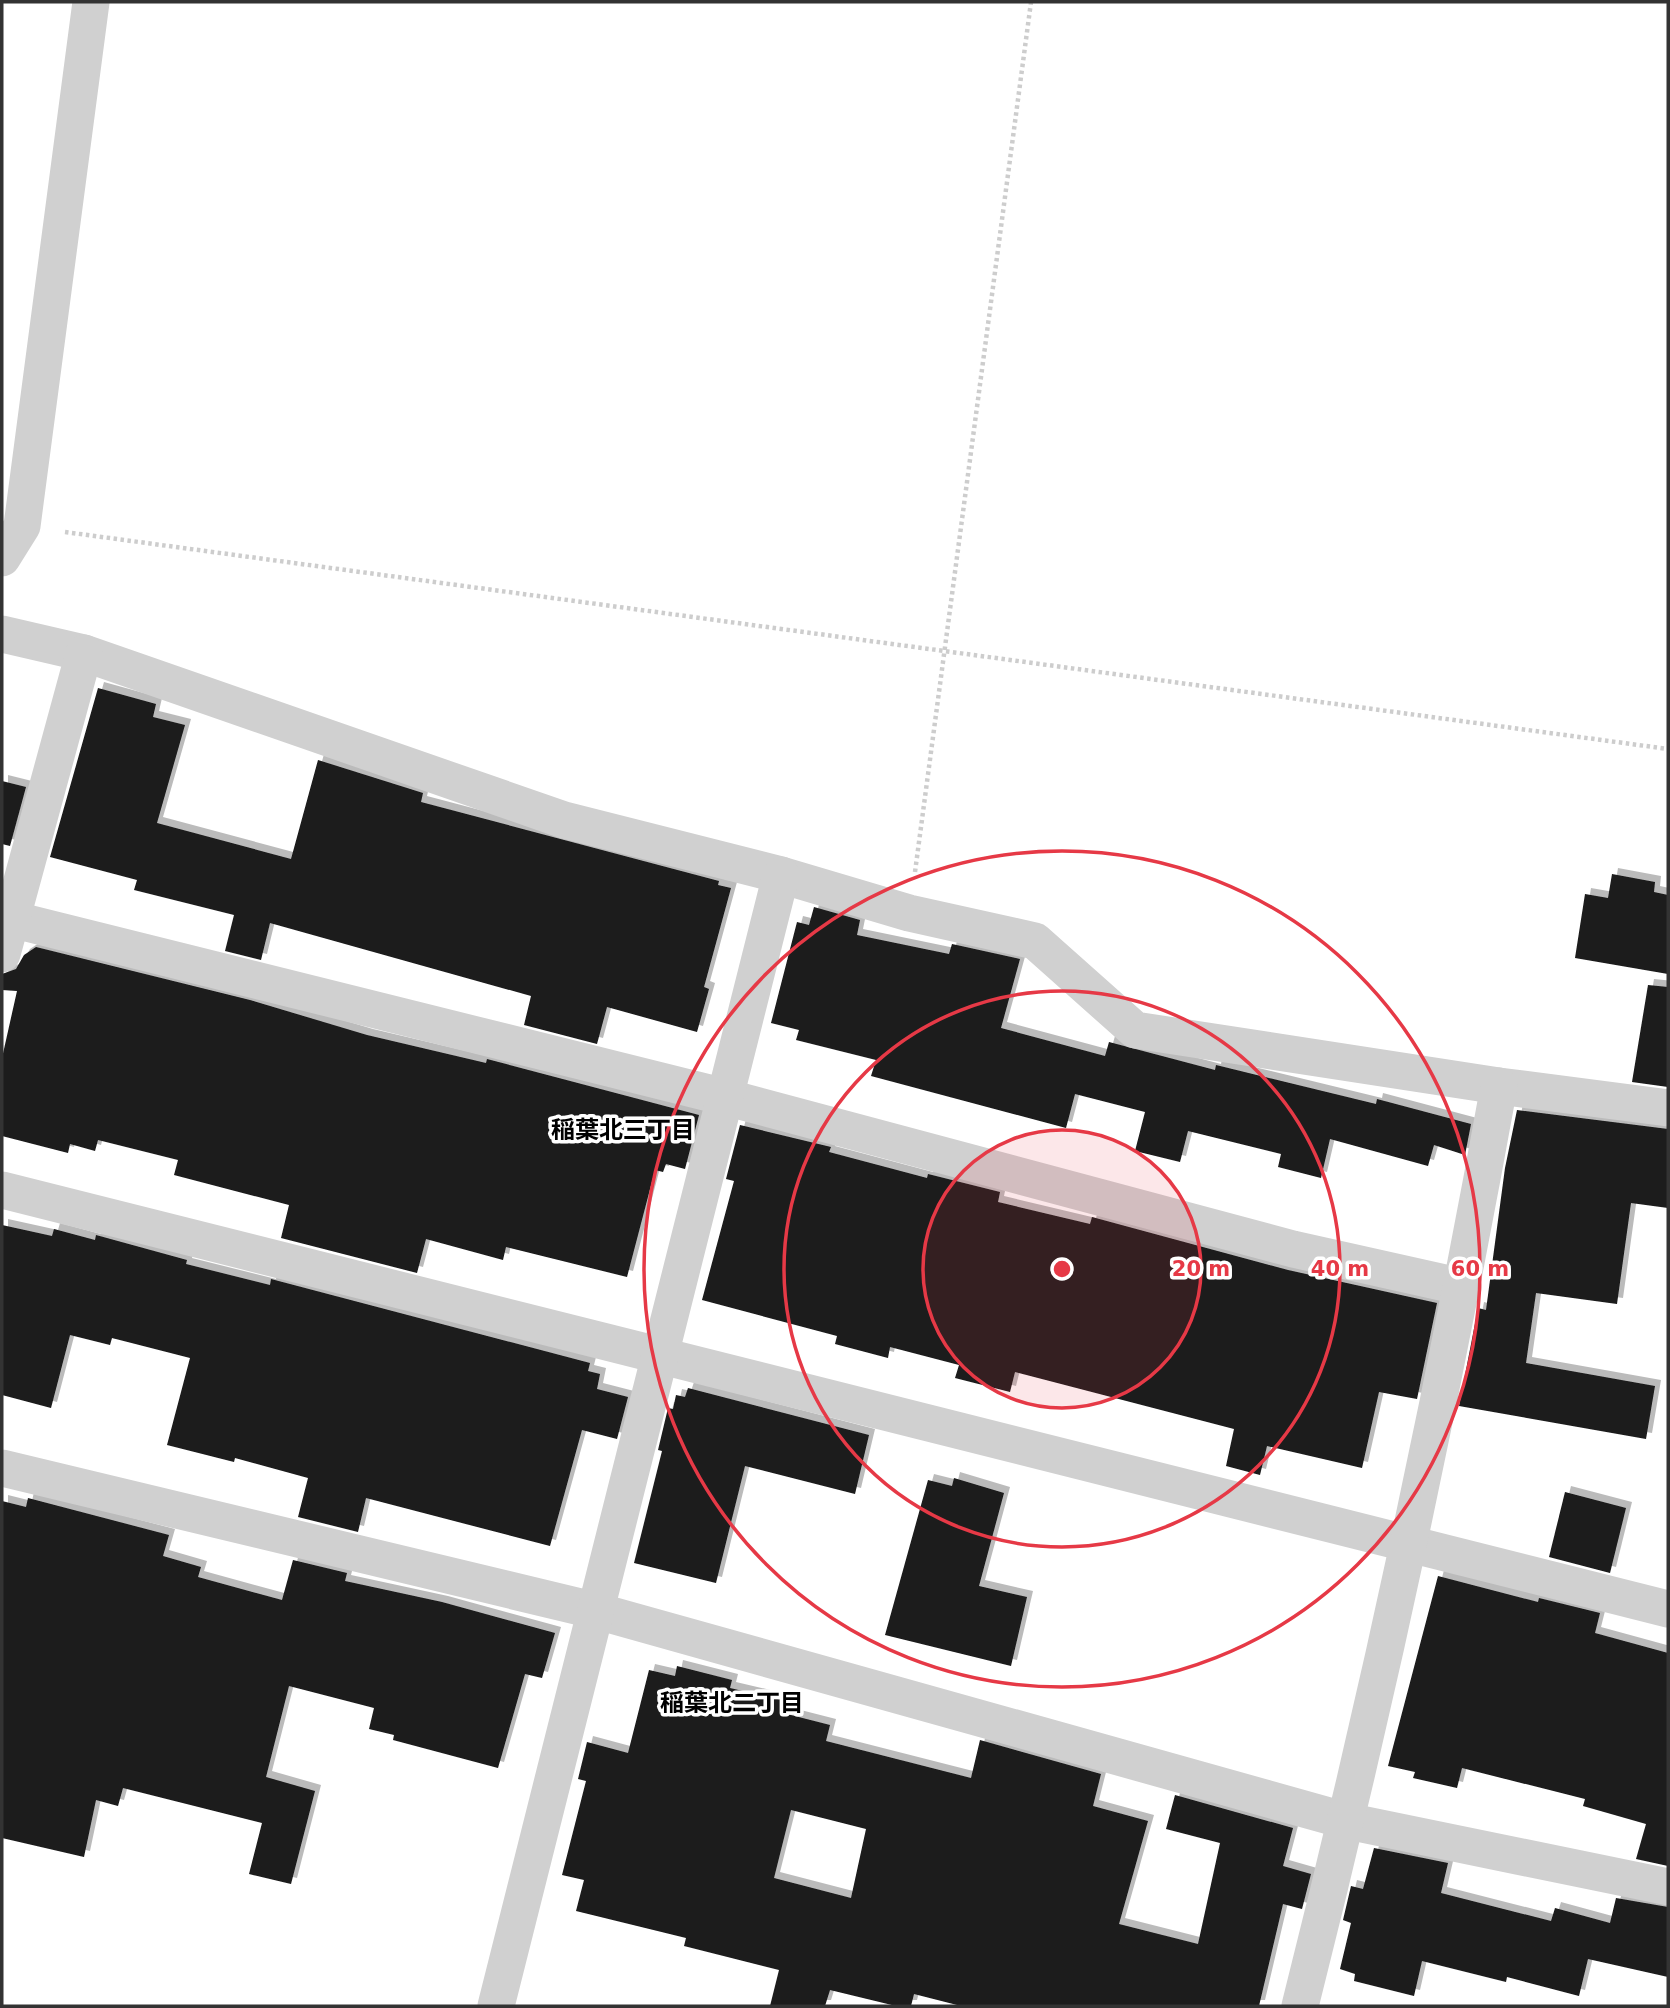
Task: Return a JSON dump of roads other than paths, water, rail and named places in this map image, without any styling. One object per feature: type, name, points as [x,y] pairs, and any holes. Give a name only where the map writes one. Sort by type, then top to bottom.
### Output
[{"type":"street","points":[[2,558],[22,526],[91,2]]},
{"type":"street","points":[[2,634],[84,653],[564,820],[781,875],[909,913],[1035,941],[1135,1030],[1499,1086],[1668,1108]]},
{"type":"street","points":[[2,954],[84,653]]},
{"type":"street","points":[[496,2006],[781,875]]},
{"type":"street","points":[[11,919],[725,1097],[1293,1249],[1463,1287]]},
{"type":"street","points":[[1300,2006],[1347,1821],[1410,1544],[1463,1287],[1499,1086]]},
{"type":"street","points":[[2,1190],[1668,1609]]},
{"type":"street","points":[[2,1468],[597,1611],[1347,1821],[1668,1887]]},
{"type":"district","name":"稲葉北三丁目","points":[[623,1130]]},
{"type":"district","name":"稲葉北二丁目","points":[[732,1703]]}]
